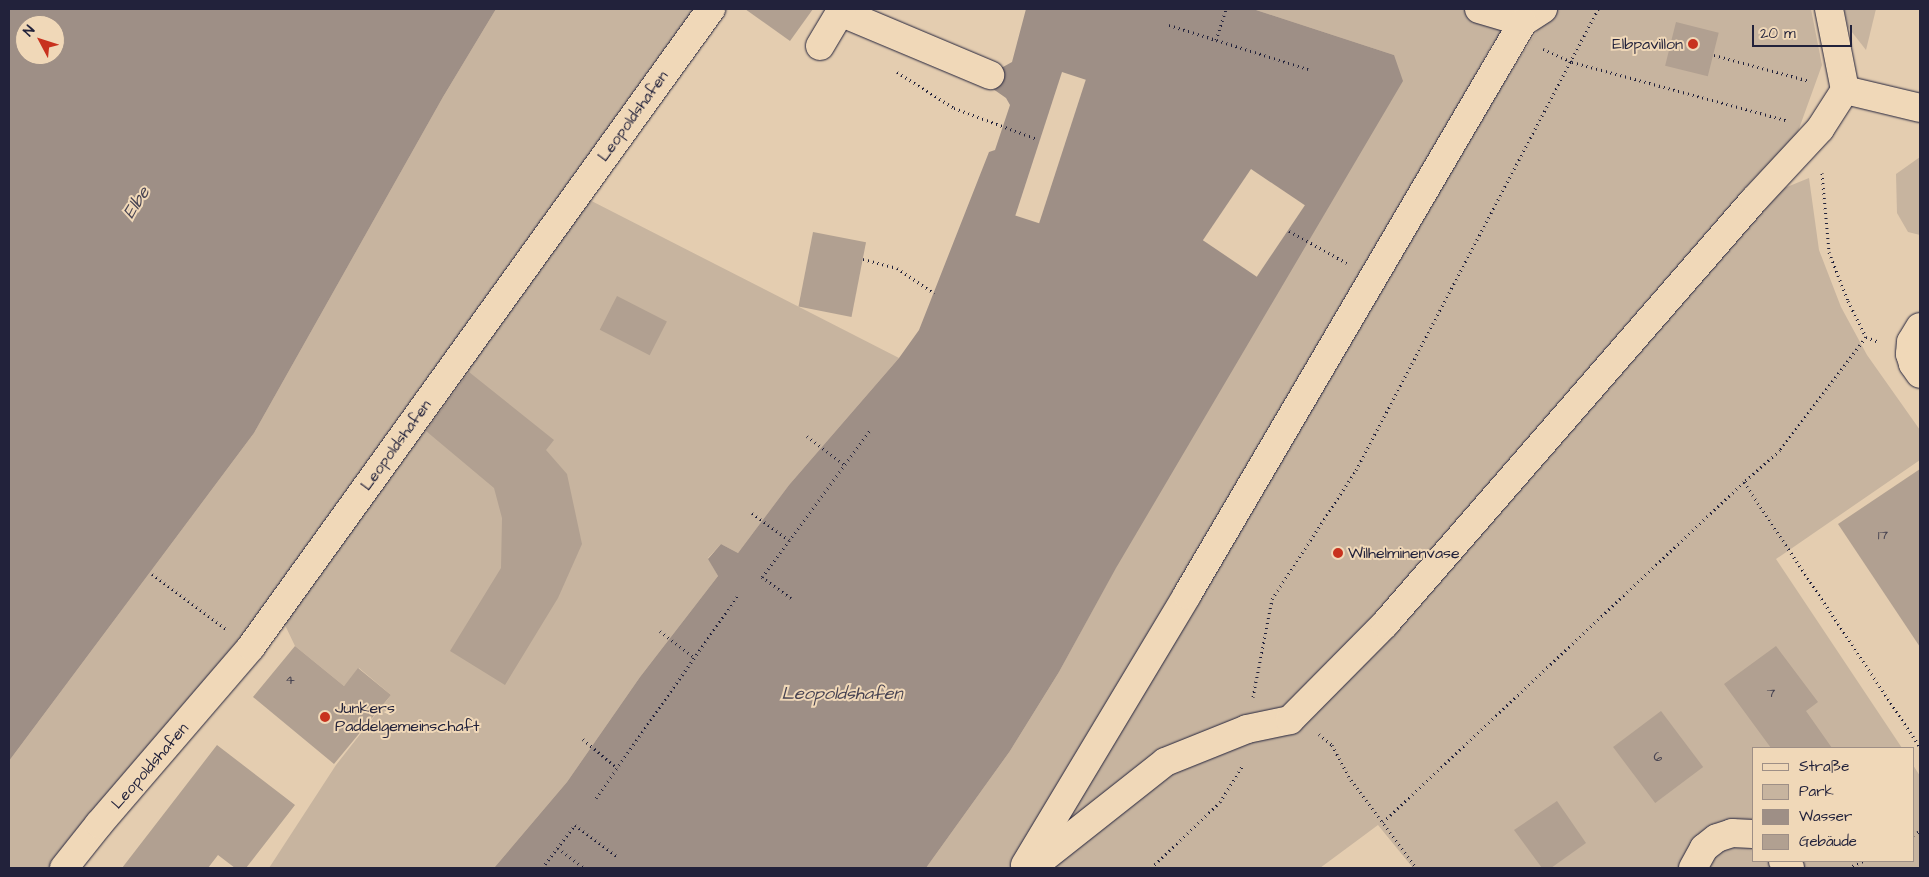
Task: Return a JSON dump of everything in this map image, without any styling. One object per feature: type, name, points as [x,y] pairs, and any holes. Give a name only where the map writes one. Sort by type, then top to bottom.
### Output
[{"type":"street","name":"Leopoldshafen","points":[[64,868],[99,824],[251,647],[712,9]]},
{"type":"street","points":[[1023,868],[1188,595],[1374,277],[1533,15],[1478,9]]},
{"type":"street","points":[[1031,868],[1166,762],[1247,729],[1290,720],[1385,624],[1748,207],[1820,129],[1845,90],[1828,9]]},
{"type":"street","points":[[820,46],[841,10],[990,75]]},
{"type":"street","points":[[1845,90],[1920,108]]},
{"type":"street","points":[[1920,327],[1911,342],[1910,354],[1913,364],[1920,374]]},
{"type":"street","points":[[1693,868],[1704,848],[1717,838],[1732,833],[1752,834]]},
{"type":"path","points":[[1216,40],[1226,9]]},
{"type":"path","points":[[1152,868],[1220,802],[1242,768],[1247,729],[1272,599],[1356,470],[1572,62],[1598,9]]},
{"type":"path","points":[[1169,25],[1308,69]]},
{"type":"path","points":[[1383,822],[1780,450],[1866,337],[1848,301],[1829,252],[1823,194],[1820,129],[1572,62],[1536,45]]},
{"type":"path","points":[[1714,55],[1845,90]]},
{"type":"path","points":[[896,71],[954,108],[1037,140]]},
{"type":"path","points":[[1289,231],[1374,277]]},
{"type":"path","points":[[863,260],[898,268],[934,292]]},
{"type":"path","points":[[790,598],[762,577],[871,429]]},
{"type":"path","points":[[807,436],[845,465]]},
{"type":"path","points":[[1744,482],[1920,747]]},
{"type":"path","points":[[752,513],[789,540]]},
{"type":"path","points":[[152,574],[251,647]]},
{"type":"path","points":[[596,798],[738,595]]},
{"type":"path","points":[[660,631],[694,657]]},
{"type":"path","points":[[1290,720],[1308,725],[1332,745],[1351,780],[1416,868]]},
{"type":"path","points":[[583,739],[617,768]]},
{"type":"path","points":[[542,868],[575,825],[618,857]]},
{"type":"path","points":[[558,848],[585,868]]},
{"type":"path","points":[[1848,868],[1861,862]]},
{"type":"green space","points":[[496,9],[702,9],[570,190],[899,358],[789,485],[738,553],[721,544],[708,558],[718,576],[640,677],[567,782],[494,868],[269,868],[336,765],[391,695],[359,668],[344,686],[295,646],[273,600],[48,868],[9,868],[9,761],[254,433],[443,97]]},
{"type":"green space","points":[[1253,9],[1811,9],[1822,65],[1796,137],[1740,193],[1761,208],[1782,189],[1809,178],[1819,250],[1841,307],[1867,355],[1920,430],[1920,460],[1776,559],[1901,747],[1752,747],[1752,862],[1914,862],[1914,767],[1920,776],[1920,868],[1413,868],[1378,825],[1320,868],[926,868],[1010,751],[1059,672],[1394,55]],"holes":[[[1547,15],[1378,281],[1212,578],[1492,44]]]},
{"type":"green space","points":[[1844,9],[1876,9],[1866,50],[1848,27]]},
{"type":"green space","points":[[1920,157],[1920,235],[1908,232],[1897,213],[1896,174]]},
{"type":"water","name":"Elbe","points":[[9,9],[496,9],[443,97],[254,433],[9,761]]},
{"type":"water","name":"Leopoldshafen","points":[[1026,9],[1253,9],[1394,55],[1403,81],[1116,568],[1059,672],[1010,751],[926,868],[494,868],[567,782],[640,677],[718,576],[708,559],[721,544],[738,553],[789,485],[899,358],[919,330],[989,152],[995,150],[1010,105],[1006,98],[986,84],[993,66],[1003,67],[1012,62]]},
{"type":"pier","points":[[1062,72],[1086,80],[1039,223],[1015,216]]},
{"type":"pier","points":[[1251,169],[1305,205],[1257,277],[1203,240]]},
{"type":"building","points":[[745,9],[813,9],[790,41]]},
{"type":"building","name":"Elbpavillon","points":[[1676,22],[1719,33],[1708,76],[1665,66]]},
{"type":"building","points":[[813,232],[866,242],[852,317],[798,307]]},
{"type":"building","points":[[617,296],[667,321],[650,355],[600,330]]},
{"type":"building","points":[[469,372],[554,440],[546,450],[567,474],[582,544],[558,598],[505,685],[450,651],[501,568],[502,518],[494,488],[426,431]]},
{"type":"building","points":[[1920,469],[1920,647],[1838,524]]},
{"type":"building","name":"Junkers Paddelgemeinschaft","points":[[295,646],[344,686],[358,668],[391,695],[334,764],[253,697]]},
{"type":"building","points":[[1776,646],[1818,702],[1806,711],[1831,747],[1770,747],[1724,684]]},
{"type":"building","points":[[1661,711],[1703,767],[1655,803],[1613,747]]},
{"type":"building","points":[[217,745],[295,805],[246,868],[235,868],[218,855],[208,868],[122,868]]},
{"type":"building","points":[[1557,801],[1586,843],[1551,868],[1542,868],[1514,830]]},
{"type":"place","name":"Elbpavillon","points":[[1693,44]]},
{"type":"place","name":"Wilhelminenvase","points":[[1338,553]]},
{"type":"place","name":"Junkers Paddelgemeinschaft","points":[[325,717]]}]
